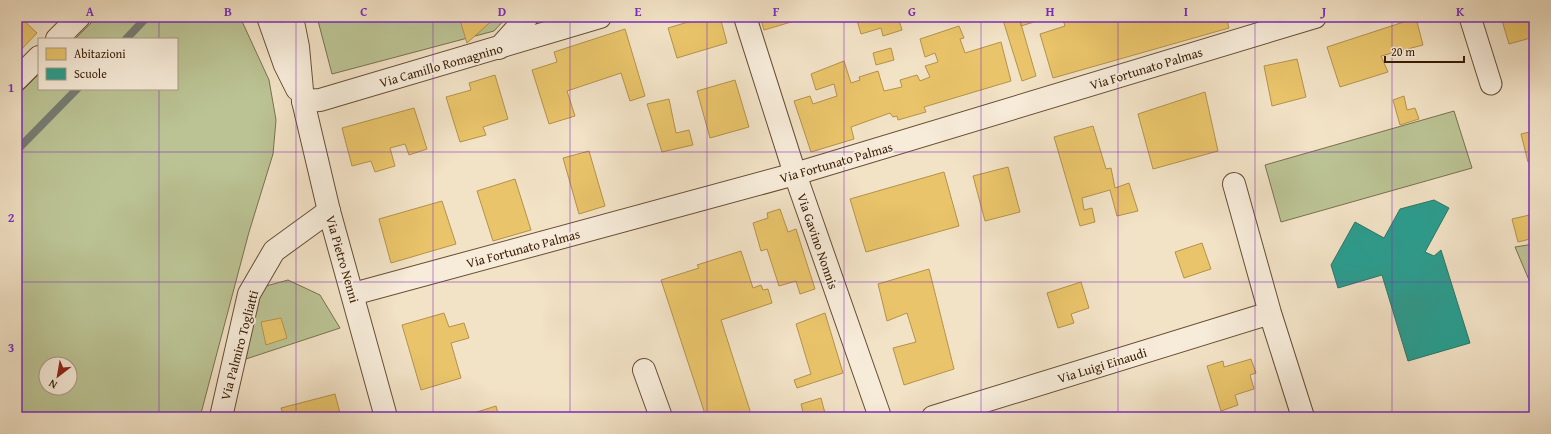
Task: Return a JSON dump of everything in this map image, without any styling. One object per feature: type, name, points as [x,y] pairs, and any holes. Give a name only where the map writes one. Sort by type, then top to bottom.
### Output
[{"type":"street","points":[[58,38],[79,17]]},
{"type":"street","name":"Via Pietro Nenni","points":[[268,17],[285,64],[303,101]]},
{"type":"street","name":"Via Pietro Nenni","points":[[292,17],[298,47],[303,101],[329,211],[386,417]]},
{"type":"street","points":[[499,48],[527,17]]},
{"type":"street","name":"Via Camillo Romagnino","points":[[303,101],[320,100],[499,48],[576,20],[600,17]]},
{"type":"street","name":"Via Gavino Nonnis","points":[[745,17],[795,174],[880,417]]},
{"type":"street","name":"Via Fortunato Palmas","points":[[353,294],[795,174],[1291,20],[1315,17]]},
{"type":"street","points":[[1470,17],[1491,84]]},
{"type":"street","points":[[17,79],[38,58]]},
{"type":"street","points":[[1234,184],[1270,313],[1303,417]]},
{"type":"street","name":"Via Palmiro Togliatti","points":[[221,417],[249,294],[274,251],[329,211]]},
{"type":"street","name":"Via Luigi Einaudi","points":[[933,417],[1270,313]]},
{"type":"street","points":[[644,370],[661,417]]},
{"type":"green space","points":[[97,17],[240,17],[269,80],[276,120],[273,154],[249,232],[200,417],[17,417],[17,96],[38,75],[38,90],[178,90],[178,38],[76,38]]},
{"type":"green space","points":[[317,17],[507,17],[494,31],[332,74]]},
{"type":"green space","points":[[1454,111],[1472,168],[1281,222],[1265,165]]},
{"type":"green space","points":[[1534,244],[1534,297],[1529,280],[1515,247]]},
{"type":"green space","points":[[288,280],[320,295],[340,328],[246,359],[256,303],[266,286]]},
{"type":"building: Abitazioni","points":[[17,17],[20,17],[37,33],[17,54]]},
{"type":"building: Abitazioni","points":[[459,17],[496,17],[467,43]]},
{"type":"building: Abitazioni","points":[[705,17],[720,17],[727,43],[677,58],[668,28]]},
{"type":"building: Abitazioni","points":[[760,17],[808,17],[764,30]]},
{"type":"building: Abitazioni","points":[[856,17],[898,17],[902,30],[883,36],[881,28],[861,34]]},
{"type":"building: Abitazioni","points":[[1002,17],[1019,17],[1036,76],[1022,81]]},
{"type":"building: Abitazioni","points":[[1019,17],[1036,17],[1037,21],[1021,26]]},
{"type":"building: Abitazioni","points":[[1062,17],[1094,17],[1095,20],[1106,17],[1226,17],[1229,28],[1053,78],[1040,34],[1065,26]]},
{"type":"building: Abitazioni","points":[[1501,17],[1534,17],[1534,37],[1509,44]]},
{"type":"building: Abitazioni","points":[[1416,18],[1423,45],[1381,56],[1388,72],[1340,87],[1327,47]]},
{"type":"building: Abitazioni","points":[[959,26],[964,38],[960,39],[965,53],[1001,42],[1011,81],[924,107],[926,112],[898,120],[897,116],[893,117],[890,113],[851,127],[854,139],[811,152],[794,101],[810,96],[813,104],[837,96],[834,84],[816,90],[811,74],[844,61],[851,83],[860,80],[859,77],[878,71],[884,91],[902,87],[900,80],[917,75],[920,81],[930,77],[925,66],[938,62],[935,53],[925,57],[920,39]]},
{"type":"building: Abitazioni","points":[[625,29],[645,96],[630,101],[621,73],[567,91],[575,116],[549,124],[532,70],[557,62],[554,52]]},
{"type":"building: Abitazioni","points":[[891,48],[894,60],[876,65],[873,53]]},
{"type":"building: Abitazioni","points":[[1297,59],[1306,97],[1272,106],[1264,66]]},
{"type":"building: Abitazioni","points":[[495,75],[508,119],[483,127],[486,135],[460,142],[446,97],[471,90],[469,83]]},
{"type":"building: Abitazioni","points":[[735,80],[749,127],[710,138],[697,91]]},
{"type":"building: Abitazioni","points":[[1205,92],[1218,151],[1153,169],[1138,114]]},
{"type":"building: Abitazioni","points":[[1404,96],[1407,110],[1415,108],[1419,119],[1400,125],[1393,100]]},
{"type":"building: Abitazioni","points":[[669,99],[676,133],[689,130],[693,145],[662,152],[647,104]]},
{"type":"building: Abitazioni","points":[[414,108],[427,149],[409,155],[405,144],[390,148],[395,166],[375,172],[371,161],[352,166],[342,128]]},
{"type":"building: Abitazioni","points":[[1093,126],[1106,169],[1111,168],[1115,188],[1129,183],[1138,211],[1117,216],[1110,190],[1082,198],[1084,210],[1092,208],[1095,222],[1080,226],[1054,137]]},
{"type":"building: Abitazioni","points":[[1534,131],[1534,160],[1528,162],[1521,134]]},
{"type":"building: Abitazioni","points":[[589,151],[605,206],[579,214],[563,158]]},
{"type":"building: Abitazioni","points":[[1008,167],[1020,212],[985,221],[973,176]]},
{"type":"building: Abitazioni","points":[[944,172],[959,226],[866,252],[850,199]]},
{"type":"building: Abitazioni","points":[[515,179],[531,230],[493,241],[477,191]]},
{"type":"building: Abitazioni","points":[[442,201],[456,244],[391,263],[379,219]]},
{"type":"building: Abitazioni","points":[[780,209],[788,232],[796,229],[815,289],[800,294],[796,281],[779,286],[767,249],[761,251],[753,223],[768,218],[767,213]]},
{"type":"building: Abitazioni","points":[[1534,214],[1534,238],[1518,242],[1512,219]]},
{"type":"building: Abitazioni","points":[[1202,243],[1211,269],[1184,278],[1175,252]]},
{"type":"building: Abitazioni","points":[[741,251],[753,288],[761,285],[763,290],[768,289],[772,303],[721,320],[752,417],[706,417],[661,280],[699,268],[697,265]]},
{"type":"building: Abitazioni","points":[[929,269],[954,369],[904,385],[893,348],[916,342],[907,313],[887,321],[878,284]]},
{"type":"building: Abitazioni","points":[[1081,282],[1089,308],[1071,314],[1074,323],[1058,328],[1047,293]]},
{"type":"building: Abitazioni","points":[[444,313],[449,327],[464,323],[469,338],[451,343],[461,378],[421,390],[402,325]]},
{"type":"building: Abitazioni","points":[[825,313],[843,373],[797,388],[794,380],[811,374],[796,324]]},
{"type":"building: Abitazioni","points":[[281,318],[287,338],[266,345],[261,322]]},
{"type":"building: Abitazioni","points":[[1251,359],[1256,373],[1250,375],[1254,389],[1235,395],[1238,405],[1221,411],[1207,366],[1223,361],[1224,367]]},
{"type":"building: Abitazioni","points":[[335,394],[341,417],[284,417],[281,408]]},
{"type":"building: Abitazioni","points":[[821,398],[826,417],[804,417],[801,404]]},
{"type":"building: Abitazioni","points":[[496,406],[499,417],[461,417]]},
{"type":"building: Scuole","points":[[1434,200],[1449,208],[1425,252],[1434,256],[1441,250],[1470,343],[1408,361],[1382,275],[1338,288],[1331,265],[1355,222],[1384,238],[1400,209]]},
{"type":"waterway","points":[[127,38],[147,17]]},
{"type":"waterway","points":[[17,150],[76,90]]}]
